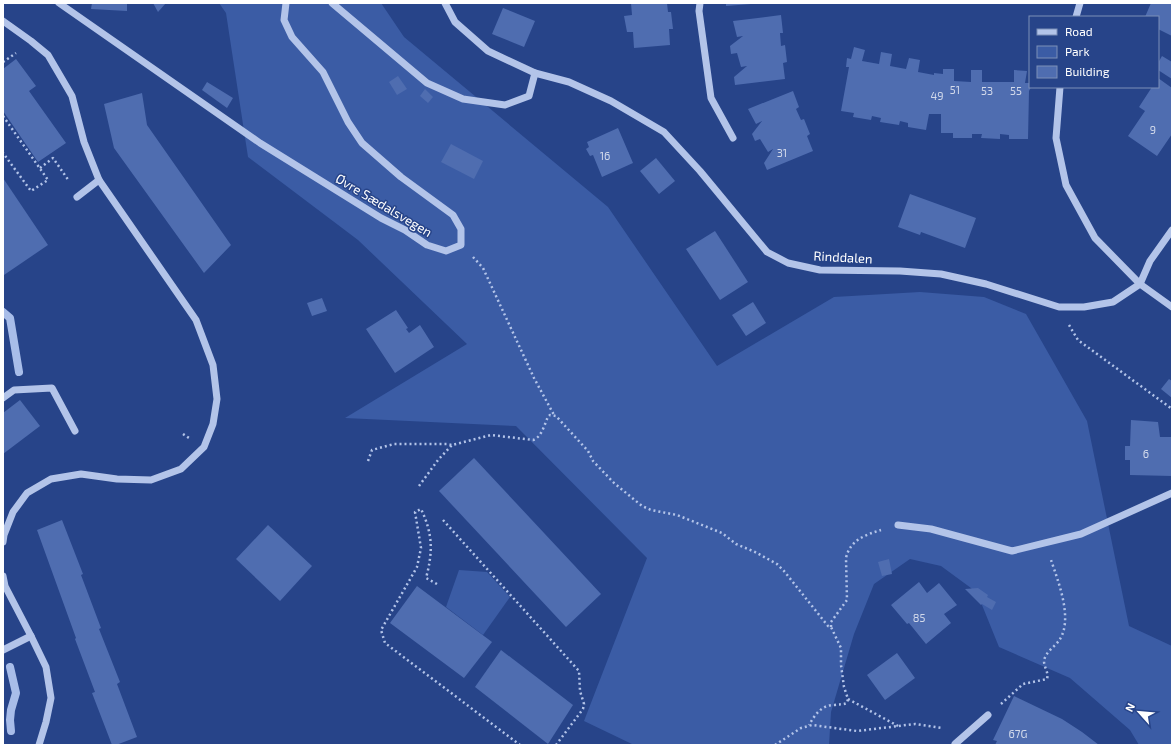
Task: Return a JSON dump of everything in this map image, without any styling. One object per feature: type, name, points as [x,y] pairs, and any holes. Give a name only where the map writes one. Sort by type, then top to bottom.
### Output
[{"type":"street","name":"Øvre Sædalsvegen","points":[[59,3],[260,143],[381,218],[405,230],[427,245],[446,251],[461,245]]},
{"type":"street","points":[[286,3],[284,20],[292,37],[323,72],[348,122],[362,143],[401,177],[453,215],[461,229],[461,245]]},
{"type":"street","points":[[332,3],[427,84],[463,99],[505,105],[529,96],[535,73]]},
{"type":"street","name":"Rinddalen","points":[[445,3],[455,22],[488,51],[535,73],[569,82],[611,100],[664,132],[700,171],[767,252],[788,263],[820,270],[900,271],[941,274],[986,284],[1059,307],[1084,307],[1113,302],[1140,284]]},
{"type":"street","points":[[700,3],[699,11],[711,98],[733,138]]},
{"type":"street","points":[[1076,16],[1080,3]]},
{"type":"street","points":[[3,21],[48,55],[72,96],[84,142],[99,180],[196,320],[213,365],[218,399],[213,424],[204,447],[181,469],[151,480],[124,479],[81,474],[51,479],[27,493],[14,512],[4,535],[3,542]]},
{"type":"street","points":[[1060,88],[1056,138],[1066,185],[1095,238],[1140,284],[1172,307]]},
{"type":"street","points":[[77,198],[99,180]]},
{"type":"street","points":[[1140,284],[1150,261],[1172,230]]},
{"type":"street","points":[[3,398],[14,390],[52,388],[74,430]]},
{"type":"street","points":[[898,525],[931,529],[1012,552],[1081,534],[1172,493]]},
{"type":"street","points":[[3,576],[5,586],[46,668],[51,698],[39,745]]},
{"type":"street","points":[[3,650],[31,636]]},
{"type":"street","points":[[956,744],[988,715]]},
{"type":"path","points":[[3,116],[48,180],[31,191],[3,153]]},
{"type":"path","points":[[40,168],[53,158],[68,180]]},
{"type":"path","points":[[461,245],[483,268],[534,378],[554,415],[588,451],[593,461],[614,483],[642,506],[651,510],[677,515],[704,525],[722,533],[736,544],[755,552],[776,564],[784,570],[828,626],[832,627]]},
{"type":"path","points":[[1059,307],[1078,340],[1172,409]]},
{"type":"path","points":[[368,461],[372,450],[394,444],[452,445],[491,435],[533,440],[540,435],[548,417],[554,415]]},
{"type":"path","points":[[419,486],[438,460],[452,445]]},
{"type":"path","points":[[437,584],[426,578],[431,553],[430,531],[421,509],[415,512],[421,548],[417,567],[381,630],[385,643],[520,745]]},
{"type":"path","points":[[443,520],[579,671],[580,691],[584,709],[556,745]]},
{"type":"path","points":[[898,525],[861,537],[847,552],[847,600],[831,622],[841,648],[841,665],[844,687],[848,699],[898,726]]},
{"type":"path","points":[[988,715],[1023,684],[1047,679],[1048,675],[1044,662],[1047,653],[1060,639],[1064,630],[1064,604],[1046,543]]},
{"type":"path","points":[[810,725],[821,708],[835,704],[840,706],[847,703],[848,699]]},
{"type":"path","points":[[775,745],[801,728],[810,725],[857,731],[915,724],[942,728]]},
{"type":"green space","points":[[219,3],[381,3],[404,37],[608,207],[717,366],[834,297],[920,292],[984,297],[1026,314],[1087,421],[1129,626],[1172,646],[1172,745],[1139,745],[1130,730],[1070,678],[999,647],[982,605],[971,588],[941,566],[910,559],[874,584],[854,634],[831,712],[829,745],[634,745],[584,721],[647,558],[516,426],[345,418],[467,344],[358,240],[248,157],[226,13]]},
{"type":"green space","points":[[459,570],[487,572],[510,597],[483,635],[446,607]]},
{"type":"building","points":[[92,3],[127,3],[127,11],[91,9]]},
{"type":"building","points":[[153,3],[166,3],[158,12]]},
{"type":"building","points":[[631,3],[667,3],[668,12],[671,12],[673,29],[669,29],[670,45],[634,48],[633,32],[627,32],[624,16],[632,15]]},
{"type":"building","points":[[726,3],[751,3],[751,4],[726,6]]},
{"type":"building","points":[[1151,3],[1172,3],[1172,36],[1159,30],[1159,16],[1145,16]]},
{"type":"building","points":[[503,8],[535,21],[524,47],[492,34]]},
{"type":"building","points":[[781,15],[783,33],[780,33],[781,46],[785,45],[787,62],[783,63],[785,79],[735,85],[734,77],[747,66],[741,67],[737,53],[731,54],[730,46],[743,36],[737,37],[733,21]]},
{"type":"building","points":[[854,47],[865,50],[862,61],[879,64],[881,52],[892,54],[890,66],[906,69],[909,58],[920,60],[918,72],[934,75],[934,73],[943,74],[943,69],[954,69],[954,81],[971,82],[971,70],[982,70],[982,82],[1014,82],[1014,70],[1027,71],[1025,83],[1029,83],[1029,88],[1030,88],[1029,91],[1028,139],[1009,139],[1009,135],[1000,134],[1000,139],[981,138],[982,134],[972,134],[972,138],[953,138],[953,133],[941,133],[941,114],[929,114],[926,130],[908,127],[908,123],[900,121],[899,125],[880,122],[881,118],[872,116],[871,120],[853,117],[854,113],[841,111],[849,67],[846,67],[847,58],[851,59]]},
{"type":"building","points":[[1162,56],[1172,62],[1172,79],[1159,71],[1159,61]]},
{"type":"building","points":[[16,59],[36,86],[29,91],[66,143],[38,162],[3,111],[3,69]]},
{"type":"building","points":[[398,76],[407,89],[397,95],[389,82]]},
{"type":"building","points":[[1159,79],[1172,88],[1172,134],[1157,156],[1128,136],[1145,111],[1139,107],[1151,88],[1159,88]]},
{"type":"building","points":[[207,82],[233,98],[227,108],[202,90]]},
{"type":"building","points":[[425,89],[433,97],[428,103],[420,96]]},
{"type":"building","points":[[793,91],[799,107],[796,109],[801,120],[804,119],[810,134],[807,136],[813,151],[767,170],[764,163],[773,149],[768,152],[760,139],[755,141],[752,134],[762,121],[756,124],[748,109]]},
{"type":"building","points":[[142,93],[147,125],[231,245],[204,273],[114,148],[104,104]]},
{"type":"building","points":[[618,128],[633,163],[602,177],[593,155],[590,156],[586,149],[589,147],[587,142]]},
{"type":"building","points":[[451,144],[483,161],[474,179],[441,162]]},
{"type":"building","points":[[656,158],[675,181],[659,194],[640,171]]},
{"type":"building","points":[[3,178],[48,245],[4,275],[3,274]]},
{"type":"building","points":[[910,194],[976,218],[965,248],[921,232],[920,235],[898,227]]},
{"type":"building","points":[[715,231],[748,282],[720,300],[686,249]]},
{"type":"building","points":[[322,298],[327,311],[312,316],[307,303]]},
{"type":"building","points":[[753,302],[766,323],[746,336],[732,315]]},
{"type":"building","points":[[396,310],[408,328],[406,329],[409,333],[420,325],[434,347],[395,373],[366,329]]},
{"type":"building","points":[[1169,379],[1172,381],[1172,398],[1161,389]]},
{"type":"building","points":[[20,400],[40,426],[3,454],[3,413]]},
{"type":"building","points":[[1131,420],[1158,422],[1160,437],[1172,437],[1172,476],[1130,475],[1130,460],[1125,460],[1125,446],[1130,446]]},
{"type":"building","points":[[474,458],[601,594],[566,627],[439,491]]},
{"type":"building","points":[[62,520],[83,574],[81,575],[101,628],[99,629],[120,682],[117,684],[137,737],[116,745],[112,745],[92,693],[95,692],[37,530]]},
{"type":"building","points":[[268,525],[312,566],[280,601],[236,559]]},
{"type":"building","points":[[889,559],[892,574],[882,576],[878,562]]},
{"type":"building","points":[[919,582],[927,593],[939,583],[957,605],[944,614],[951,623],[926,644],[909,623],[907,624],[891,605]]},
{"type":"building","points":[[417,586],[492,642],[464,678],[390,623]]},
{"type":"building","points":[[978,588],[988,595],[987,597],[996,602],[992,610],[982,604],[981,605],[965,589]]},
{"type":"building","points":[[501,650],[573,705],[548,744],[475,687]]},
{"type":"building","points":[[897,653],[915,678],[885,700],[867,675]]},
{"type":"building","points":[[1014,696],[1062,719],[1099,745],[995,745],[997,741],[993,740]]},
{"type":"waterway","points":[[3,312],[10,318],[19,372]]},
{"type":"waterway","points":[[10,667],[16,693],[11,710],[11,731]]}]
